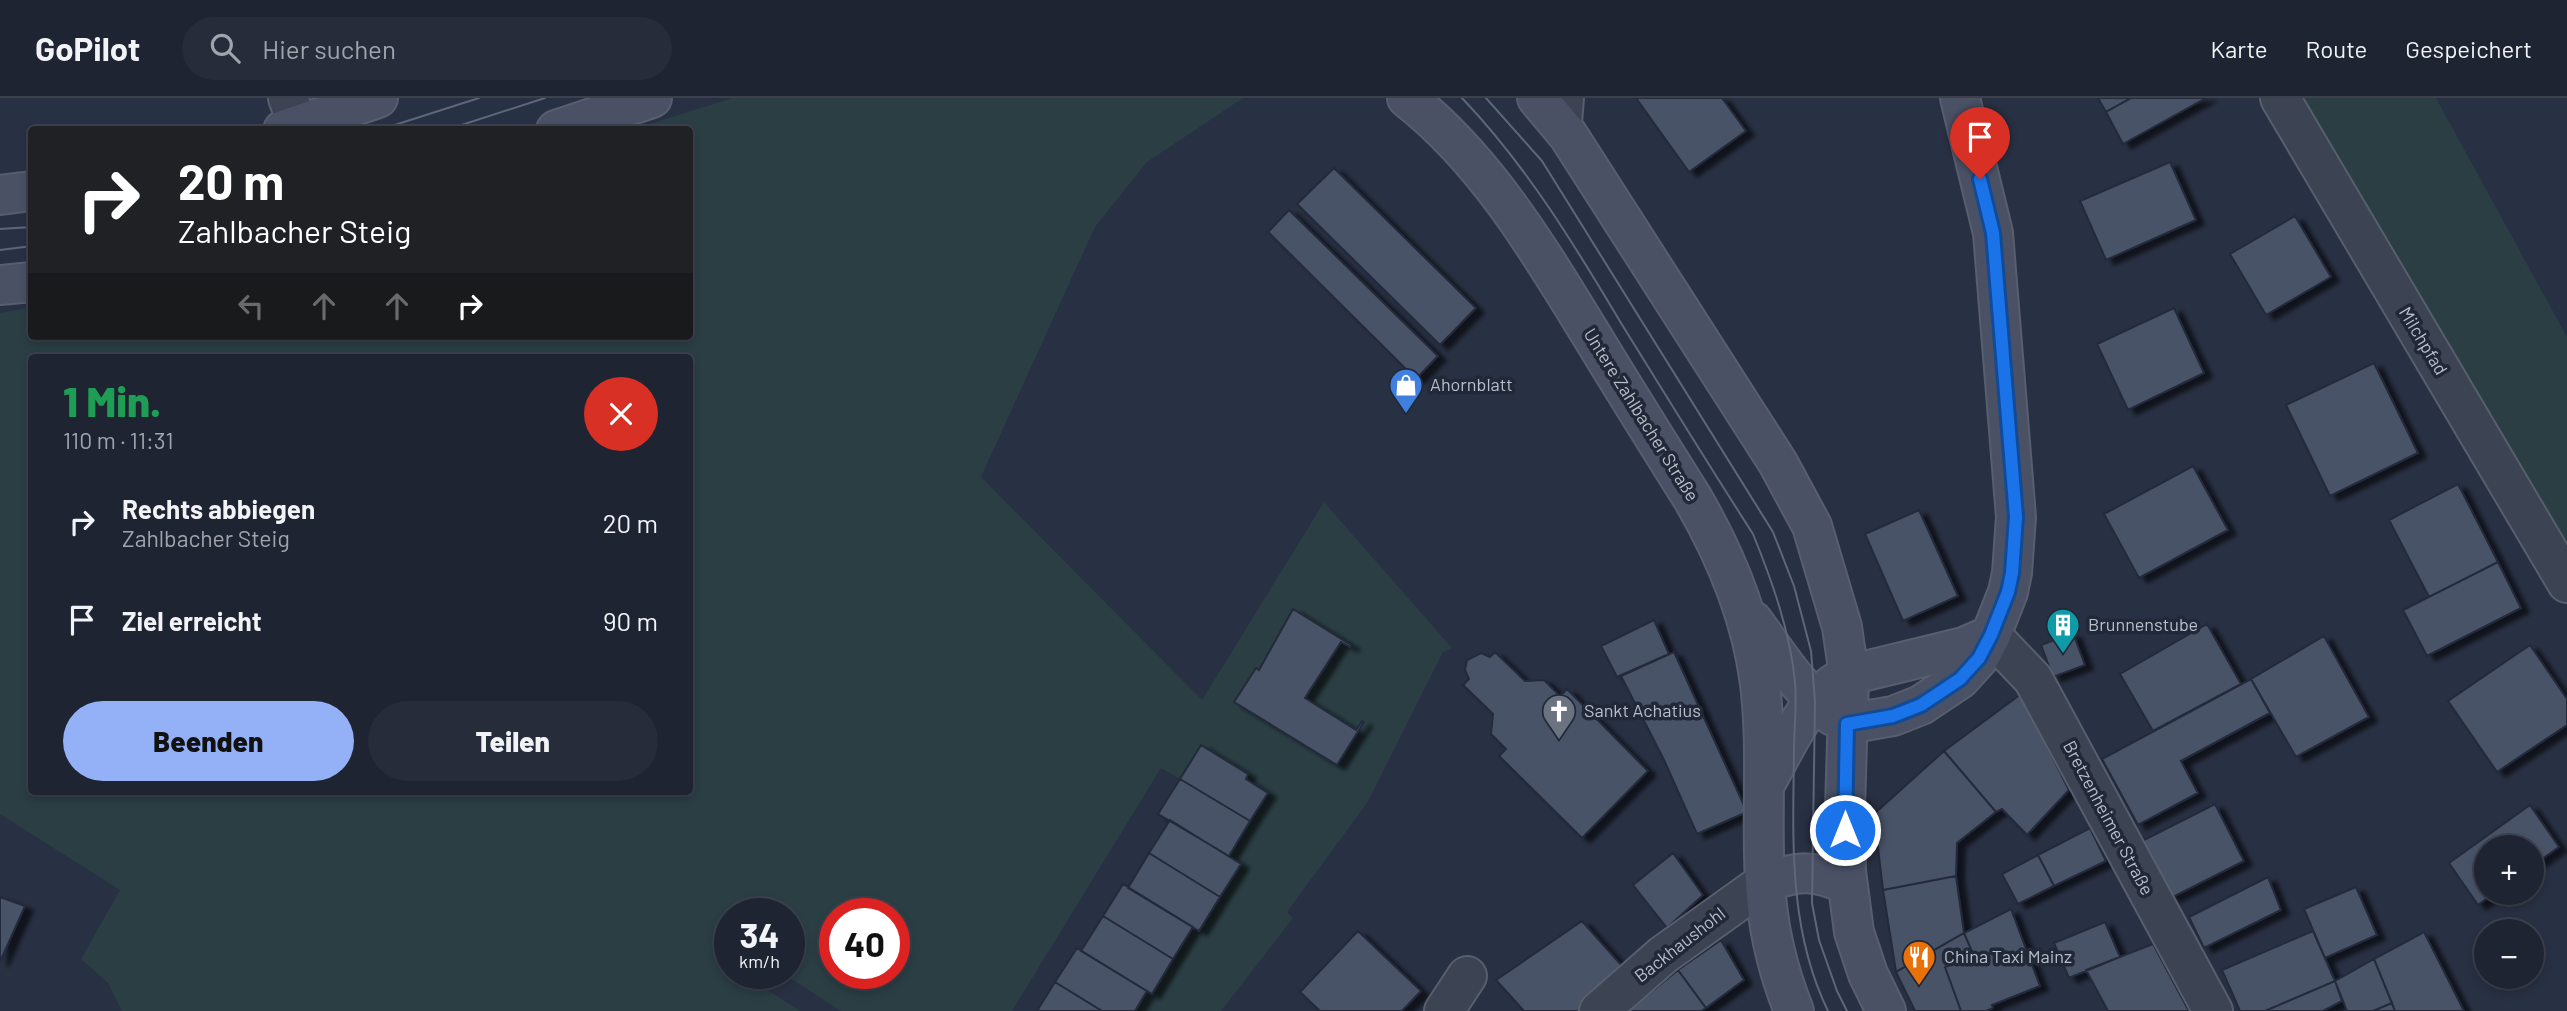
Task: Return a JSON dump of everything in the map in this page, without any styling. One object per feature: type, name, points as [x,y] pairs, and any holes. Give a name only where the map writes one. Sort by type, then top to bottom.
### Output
[{"type":"street","points":[[290,117],[378,98]]},
{"type":"street","points":[[568,126],[652,98]]},
{"type":"street","name":"Untere Zahlbacher Straße","points":[[1407,98],[1448,135],[1490,182],[1562,287],[1711,530],[1737,589],[1760,683],[1765,783],[1765,882],[1781,973],[1794,1011]]},
{"type":"street","points":[[1537,98],[1569,116],[1778,463],[1812,526],[1842,627],[1849,675],[1845,809],[1848,885],[1854,932],[1862,959],[1886,1011]]},
{"type":"street","points":[[1742,606],[1815,701],[1847,724],[1893,716],[1942,693],[1968,672],[1991,635],[2008,592],[2016,517],[1993,233],[1960,98]]},
{"type":"street","name":"Milchpfad","points":[[2280,98],[2567,583]]},
{"type":"street","points":[[0,195],[28,192]]},
{"type":"street","points":[[0,285],[28,282]]},
{"type":"street","points":[[1765,783],[1815,701],[1828,686],[1849,675],[1964,647],[1991,635]]},
{"type":"street","name":"Bretzenheimer Straße","points":[[1991,635],[2033,679],[2213,1011]]},
{"type":"street","points":[[1765,882],[1793,873],[1814,872],[1848,885]]},
{"type":"street","name":"Backhaushohl","points":[[1599,1011],[1663,955],[1765,882]]},
{"type":"street","points":[[1444,1011],[1467,976]]},
{"type":"shaded area","points":[[732,98],[1243,98],[1147,162],[1095,227],[981,477],[1202,700],[1324,502],[1452,648],[1443,652],[1367,803],[1287,912],[1293,918],[1221,1011],[1135,1011],[1147,991],[1152,994],[1193,927],[1199,930],[1240,864],[1229,856],[1268,793],[1246,779],[1248,774],[1202,745],[1180,779],[1161,768],[1012,1011],[841,1011],[805,988],[805,898],[714,898],[714,989],[766,989],[800,1011],[122,1011],[108,983],[81,959],[120,890],[0,814],[0,313],[28,308],[28,340],[693,340],[693,126],[643,126]],"holes":[[[1293,609],[1351,644],[1350,646],[1341,642],[1305,698],[1356,730],[1364,722],[1338,765],[1235,702],[1256,668],[1259,670]]]},
{"type":"shaded area","points":[[2298,98],[2436,98],[2567,337],[2567,557]]},
{"type":"building","points":[[1636,98],[1722,98],[1746,131],[1689,172]]},
{"type":"building","points":[[2098,98],[2131,98],[2106,112]]},
{"type":"building","points":[[2131,98],[2206,98],[2123,144],[2106,112]]},
{"type":"building","points":[[2170,162],[2196,220],[2106,260],[2080,201]]},
{"type":"building","points":[[1334,168],[1476,308],[1440,345],[1297,204]]},
{"type":"building","points":[[1289,210],[1438,356],[1416,379],[1268,232]]},
{"type":"building","points":[[2295,216],[2331,277],[2266,315],[2230,254]]},
{"type":"building","points":[[2174,308],[2204,373],[2128,410],[2097,344]]},
{"type":"building","points":[[2374,363],[2418,453],[2330,496],[2286,405]]},
{"type":"building","points":[[2193,466],[2228,530],[2139,578],[2104,514]]},
{"type":"building","points":[[2458,484],[2498,562],[2429,597],[2389,520]]},
{"type":"building","points":[[1919,510],[1958,596],[1903,621],[1865,534]]},
{"type":"building","points":[[2498,562],[2521,608],[2427,656],[2403,610]]},
{"type":"building","points":[[1293,609],[1351,645],[1350,647],[1341,642],[1305,698],[1356,730],[1362,721],[1364,722],[1337,765],[1234,702],[1256,668],[1259,670]]},
{"type":"building","points":[[1654,620],[1669,654],[1617,677],[1601,646]]},
{"type":"building","points":[[2207,624],[2241,684],[2153,731],[2120,674]]},
{"type":"building","name":"Brunnenstube","points":[[2073,633],[2085,665],[2053,677],[2041,645]]},
{"type":"building","points":[[2324,636],[2369,717],[2296,757],[2251,679]]},
{"type":"building","points":[[2530,645],[2567,699],[2567,725],[2497,772],[2448,701]]},
{"type":"building","name":"Sankt Achatius","points":[[1495,652],[1525,681],[1544,680],[1560,696],[1567,689],[1648,771],[1582,838],[1499,756],[1506,749],[1491,734],[1493,714],[1463,685],[1469,679],[1465,670],[1467,660],[1481,653],[1490,657]]},
{"type":"building","points":[[1674,652],[1747,812],[1697,834],[1664,760],[1621,676]]},
{"type":"building","points":[[2251,679],[2270,713],[2181,761],[2198,793],[2138,825],[2102,759]]},
{"type":"building","points":[[2021,694],[2069,790],[2027,835],[2002,809],[1996,812],[1944,751]]},
{"type":"building","points":[[1201,745],[1248,774],[1246,779],[1268,793],[1250,821],[1180,779]]},
{"type":"building","points":[[1944,751],[1996,812],[1957,843],[1956,876],[1883,890],[1874,814]]},
{"type":"building","points":[[1180,779],[1250,821],[1229,856],[1158,814]]},
{"type":"building","points":[[2215,804],[2244,861],[2171,898],[2142,841]]},
{"type":"building","points":[[2530,805],[2559,847],[2544,858],[2544,835],[2488,835]]},
{"type":"building","points":[[1170,820],[1241,864],[1220,897],[1149,853]]},
{"type":"building","points":[[2090,828],[2106,861],[2054,886],[2038,855]]},
{"type":"building","points":[[2474,845],[2474,899],[2449,863]]},
{"type":"building","points":[[1149,853],[1220,897],[1199,931],[1128,888]]},
{"type":"building","points":[[1673,853],[1703,895],[1667,928],[1633,885]]},
{"type":"building","points":[[2038,855],[2054,886],[2018,904],[2002,874]]},
{"type":"building","points":[[1956,876],[1964,933],[1896,972],[1883,890]]},
{"type":"building","points":[[2268,877],[2281,910],[2204,948],[2189,917]]},
{"type":"building","points":[[1123,884],[1193,927],[1173,959],[1103,916]]},
{"type":"building","points":[[2356,887],[2377,935],[2325,958],[2304,909]]},
{"type":"building","points":[[0,897],[25,906],[0,962]]},
{"type":"building","points":[[2011,909],[2040,986],[1992,1005],[1993,1008],[1986,1011],[1961,1011],[1945,967],[1974,956],[1964,933]]},
{"type":"building","points":[[1103,916],[1173,959],[1152,994],[1081,951]]},
{"type":"building","points":[[1582,921],[1623,967],[1579,1011],[1524,1011],[1496,980]]},
{"type":"building","points":[[2105,922],[2120,957],[2069,978],[2054,943]]},
{"type":"building","points":[[1358,931],[1421,991],[1402,1011],[1320,1011],[1300,992]]},
{"type":"building","points":[[2313,931],[2335,981],[2265,1011],[2240,1011],[2222,970]]},
{"type":"building","points":[[2424,932],[2464,1011],[2395,1011],[2374,959]]},
{"type":"building","points":[[1964,933],[1974,956],[1945,967],[1961,1011],[1915,1011],[1896,972]]},
{"type":"building","points":[[1721,940],[1744,980],[1706,1008],[1678,970]]},
{"type":"building","points":[[2153,944],[2189,1011],[2108,1011],[2086,970]]},
{"type":"building","points":[[1077,948],[1147,991],[1135,1011],[1102,1011],[1055,982]]},
{"type":"building","points":[[2374,959],[2392,1003],[2373,1011],[2347,1011],[2335,981]]},
{"type":"building","points":[[1678,970],[1706,1008],[1701,1011],[1628,1011]]},
{"type":"building","points":[[2335,981],[2342,1001],[2323,1011],[2265,1011]]},
{"type":"building","points":[[1055,982],[1102,1011],[1037,1011]]},
{"type":"building","points":[[2392,1003],[2395,1011],[2373,1011]]},
{"type":"tram line","points":[[392,126],[479,98]]},
{"type":"tram line","points":[[458,126],[545,98]]},
{"type":"tram line","points":[[1462,98],[1507,150],[1548,206],[1753,534],[1779,606],[1793,663],[1796,699],[1793,817],[1799,916],[1815,980],[1828,1011]]},
{"type":"tram line","points":[[1486,98],[1542,161],[1773,532],[1794,586],[1811,651],[1815,701],[1812,903],[1819,940],[1847,1011]]},
{"type":"tram line","points":[[0,229],[28,227]]},
{"type":"tram line","points":[[0,250],[28,246]]},
{"type":"place","name":"Ahornblatt","points":[[1406,415]]},
{"type":"place","name":"Brunnenstube","points":[[2063,655]]},
{"type":"place","name":"Sankt Achatius","points":[[1559,741]]},
{"type":"place","name":"China Taxi Mainz","points":[[1919,987]]},
{"type":"route","points":[[1845,830],[1847,724],[1893,716],[1921,705],[1942,693],[1968,672],[1991,635],[2008,592],[2012,573],[2016,517],[1993,233],[1980,179]]}]
